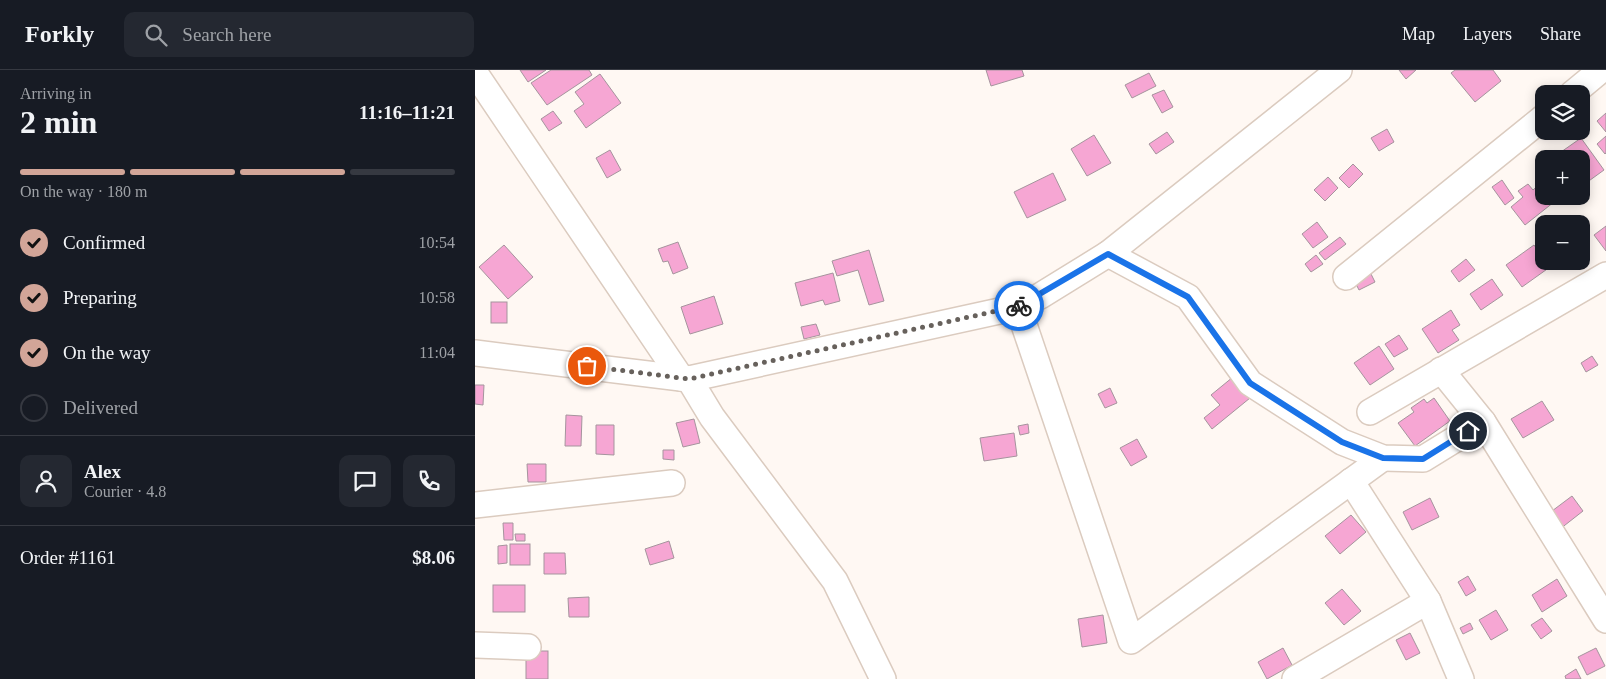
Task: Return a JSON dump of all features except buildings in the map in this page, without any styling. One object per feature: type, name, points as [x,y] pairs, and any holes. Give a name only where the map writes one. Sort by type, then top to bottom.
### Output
[{"type":"street","points":[[475,353],[685,378],[1018,307],[1108,254],[1339,70]]},
{"type":"street","points":[[1583,85],[1601,70]]},
{"type":"street","points":[[475,73],[712,417],[835,581],[883,679]]},
{"type":"street","points":[[1346,277],[1535,123]]},
{"type":"street","points":[[1108,254],[1188,297],[1250,383],[1342,442],[1383,458],[1423,459],[1483,422]]},
{"type":"street","points":[[1370,412],[1606,275]]},
{"type":"street","points":[[1018,307],[1131,641],[1383,458]]},
{"type":"street","points":[[1441,370],[1483,422],[1606,620]]},
{"type":"street","points":[[1351,481],[1428,602],[1461,679]]},
{"type":"street","points":[[475,505],[672,484]]},
{"type":"street","points":[[1295,679],[1428,602]]},
{"type":"street","points":[[475,645],[528,647]]},
{"type":"way so far","points":[[587,366],[689,379],[1019,306]]},
{"type":"route","points":[[1019,306],[1040,296],[1108,254],[1188,297],[1250,383],[1342,442],[1383,458],[1423,459],[1468,431]]}]
